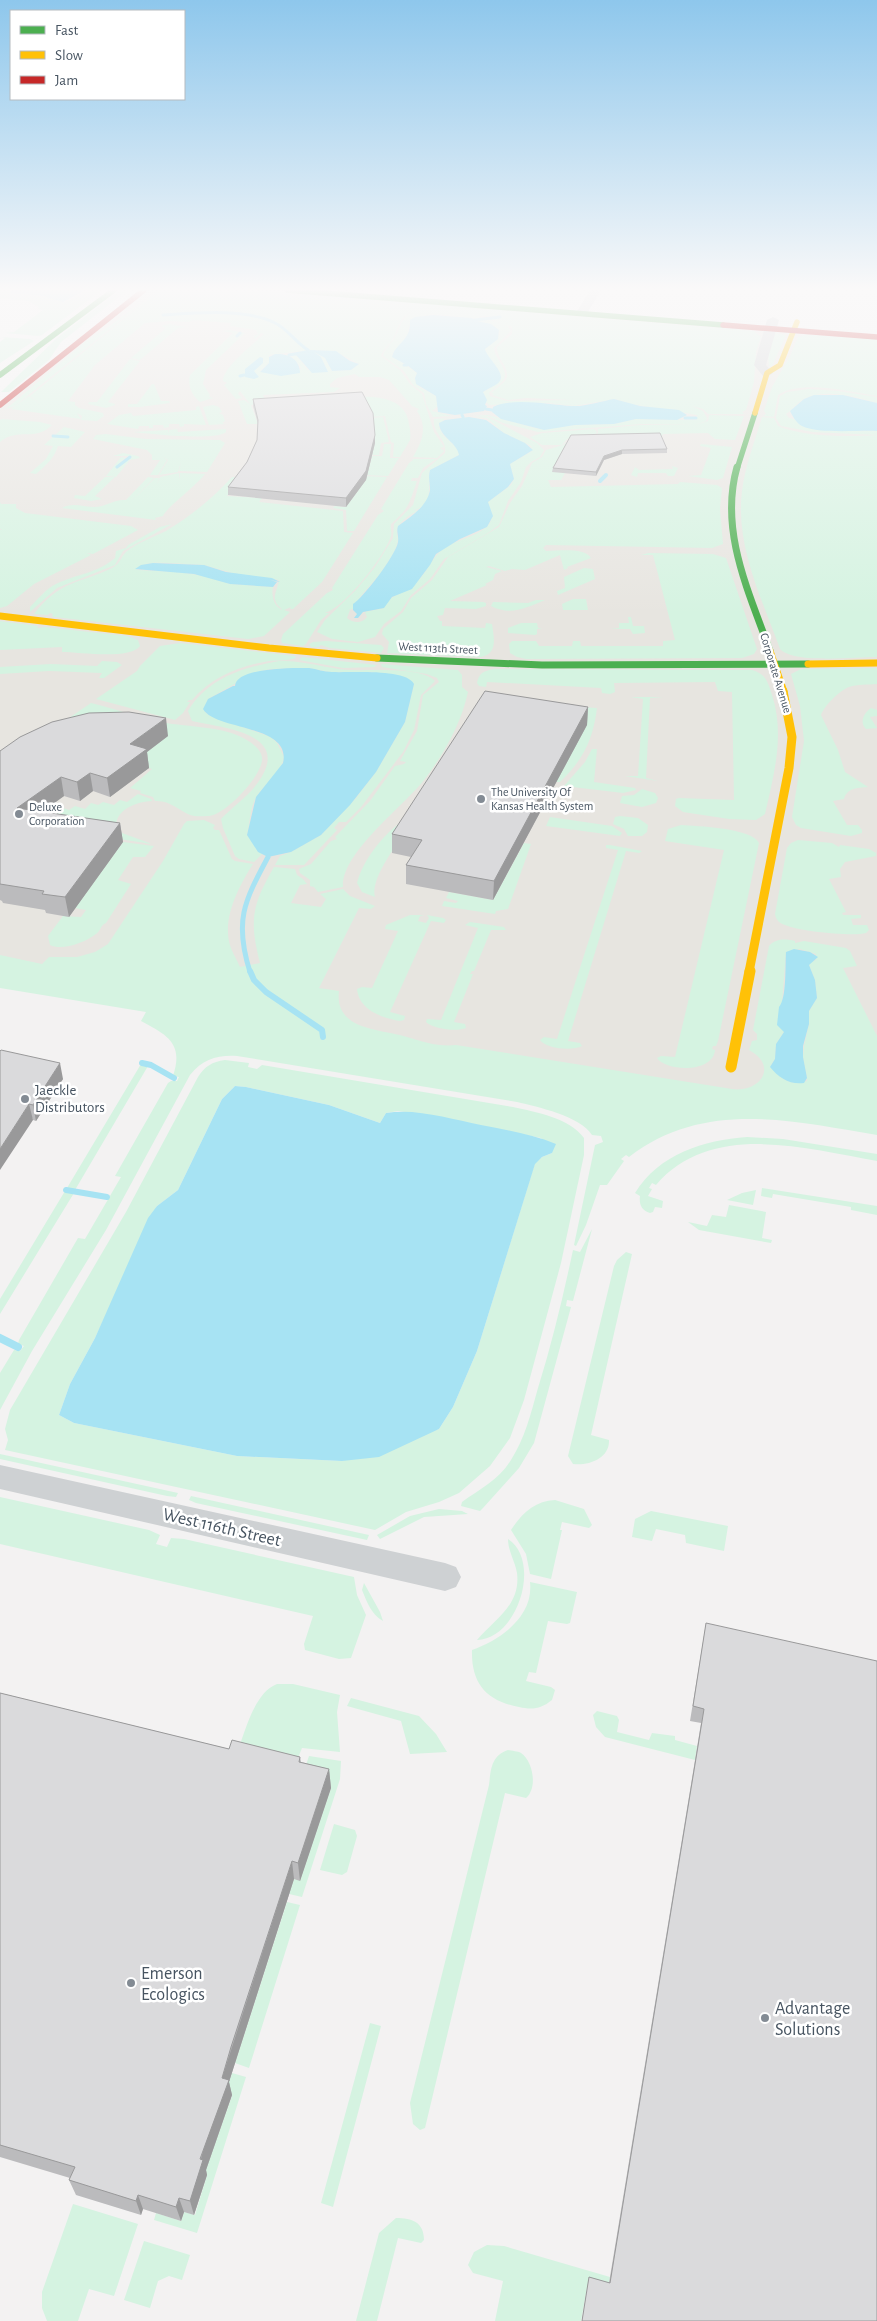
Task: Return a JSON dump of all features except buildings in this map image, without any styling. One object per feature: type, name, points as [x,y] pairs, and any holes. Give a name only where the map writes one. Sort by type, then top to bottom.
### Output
[{"type":"street","name":"Corporate Avenue","points":[[731,1066],[792,748],[788,708],[736,551],[732,528],[733,484],[759,398]]},
{"type":"street","name":"West 113th Street","points":[[0,616],[291,650],[428,661],[539,665],[877,663]]},
{"type":"street","name":"West 116th Street","points":[[0,1478],[445,1577]]},
{"type":"shaded area","points":[[8,398],[877,398],[877,1118],[0,974],[0,405]]},
{"type":"green space","points":[[19,398],[24,398],[15,406],[6,409]]},
{"type":"green space","points":[[26,398],[32,398],[42,405],[33,398],[70,398],[68,401],[75,402],[75,405],[79,408],[103,413],[104,416],[97,421],[81,420],[82,416],[77,413],[81,419],[11,409]]},
{"type":"green space","points":[[100,398],[111,398],[108,402],[115,405],[106,408],[88,404],[89,402],[97,402]]},
{"type":"green space","points":[[141,398],[160,398],[161,401],[169,401],[170,403],[128,407],[128,404],[137,404]]},
{"type":"green space","points":[[196,398],[212,398],[200,402]]},
{"type":"green space","points":[[246,398],[264,398],[267,405],[251,405],[258,424],[247,424],[238,401],[244,400],[250,404]]},
{"type":"green space","points":[[357,398],[389,400],[407,415],[410,440],[400,457],[393,457],[394,443],[391,442],[385,416],[370,417]]},
{"type":"green space","points":[[405,398],[423,398],[434,432],[444,447],[440,448],[444,451],[437,458],[413,457],[419,446],[423,429],[417,411],[419,409],[412,406]]},
{"type":"green space","points":[[425,398],[436,398],[438,406],[432,411],[452,416],[433,417]]},
{"type":"green space","points":[[485,398],[498,398],[507,401],[572,400],[534,398],[749,398],[746,410],[742,412],[744,414],[708,414],[703,409],[692,406],[703,411],[707,418],[706,421],[695,425],[708,421],[709,415],[744,416],[735,440],[715,439],[708,433],[663,434],[661,437],[553,471],[565,473],[561,480],[548,480],[551,487],[678,484],[680,482],[717,485],[722,488],[720,509],[723,544],[712,548],[546,545],[543,548],[546,551],[577,551],[583,552],[591,558],[567,567],[564,570],[560,555],[525,570],[512,569],[505,571],[489,566],[486,567],[502,571],[495,574],[493,580],[485,584],[487,585],[450,601],[483,602],[486,603],[486,606],[476,609],[445,608],[443,615],[437,616],[442,621],[442,626],[485,628],[486,623],[492,624],[494,645],[490,653],[481,657],[387,653],[389,642],[382,634],[383,629],[403,612],[411,598],[432,580],[448,557],[499,527],[510,503],[522,486],[532,463],[542,457],[546,450],[563,445],[572,438],[567,439],[562,445],[542,445],[530,437],[542,433],[594,429],[597,432],[595,435],[598,433],[598,429],[639,425],[694,425],[641,424],[538,432],[503,423],[488,416],[472,415],[488,415],[539,429],[575,425],[614,424],[636,419],[697,420],[697,415],[631,404],[615,399],[574,406],[548,403],[489,405]]},
{"type":"green space","points":[[503,398],[524,398],[508,400]]},
{"type":"green space","points":[[768,398],[777,398],[774,417],[763,416],[766,414],[764,411]]},
{"type":"green space","points":[[780,398],[806,398],[801,400],[786,414],[789,418],[795,419],[798,423],[851,431],[877,431],[877,435],[813,432],[781,426],[776,418]]},
{"type":"green space","points":[[861,398],[877,398],[877,403]]},
{"type":"green space","points":[[213,405],[219,407],[222,412],[219,413],[223,415],[225,421],[222,423],[225,424],[209,425],[203,407]]},
{"type":"green space","points":[[199,406],[206,425],[184,424],[184,426],[180,427],[179,424],[169,424],[169,427],[164,428],[163,425],[153,425],[153,428],[139,426],[138,429],[107,424],[119,415],[131,413],[133,416],[196,410],[196,407]]},
{"type":"green space","points":[[486,416],[537,443],[544,450],[540,457],[526,467],[521,482],[508,501],[499,525],[444,559],[430,579],[411,595],[401,611],[384,624],[375,637],[358,642],[332,639],[317,632],[325,620],[356,590],[375,567],[393,538],[394,524],[413,505],[422,473],[445,453],[444,444],[435,428],[434,419],[454,418],[444,419],[439,427],[443,435],[458,449],[459,455],[430,470],[428,500],[421,508],[414,510],[418,511],[399,525],[397,532],[398,542],[393,554],[378,576],[358,599],[353,609],[348,610],[350,610],[347,618],[360,622],[367,617],[365,612],[384,608],[389,600],[418,581],[433,559],[442,550],[481,531],[489,524],[491,516],[488,502],[511,485],[514,479],[510,464],[532,451],[531,446],[504,433],[487,418],[474,417]]},
{"type":"green space","points":[[383,417],[389,442],[381,443],[379,455],[356,455],[371,418]]},
{"type":"green space","points":[[762,417],[774,418],[778,426],[800,432],[840,436],[877,435],[877,657],[811,658],[787,654],[780,649],[758,591],[746,552],[742,531],[743,482]]},
{"type":"green space","points":[[0,420],[40,422],[52,425],[40,433],[13,435],[0,442]]},
{"type":"green space","points":[[64,427],[85,432],[71,447],[58,446],[46,465],[36,474],[30,473],[46,459],[53,446],[44,445],[54,436],[68,437],[55,435]]},
{"type":"green space","points":[[177,429],[178,432],[226,429],[226,432],[220,435],[197,436],[133,432],[168,430],[168,433],[169,430]]},
{"type":"green space","points":[[106,434],[146,439],[220,440],[225,443],[207,472],[179,471],[181,462],[178,472],[159,475],[168,460],[164,457],[167,460],[158,475],[150,475],[160,460],[152,460],[152,455],[147,450],[93,439],[96,435]]},
{"type":"green space","points":[[384,444],[391,444],[390,458],[399,458],[388,476],[318,473],[367,474],[372,457],[343,456],[382,456]]},
{"type":"green space","points":[[701,444],[732,447],[723,478],[717,480],[688,476],[701,475],[711,448],[700,446]]},
{"type":"green space","points":[[123,453],[140,458],[130,460],[116,477],[106,476],[121,457],[125,458],[116,467],[119,468],[125,460],[132,456],[113,456]]},
{"type":"green space","points":[[412,459],[436,459],[423,468],[418,478],[412,478],[411,481],[417,481],[410,500],[402,513],[391,524],[391,536],[373,568],[343,601],[325,613],[329,613],[321,620],[306,644],[303,646],[282,643],[283,634],[327,593],[333,590],[332,588],[378,515],[384,511],[381,509]]},
{"type":"green space","points":[[672,466],[678,468],[674,476],[668,476],[666,473],[638,473],[637,477],[631,475],[635,467],[639,470],[673,469]]},
{"type":"green space","points":[[179,473],[179,480],[180,473],[205,474],[163,516],[155,518],[156,520],[62,508],[74,505],[98,507],[126,500],[148,477],[154,478],[133,500],[155,478],[159,478],[157,484],[160,477]]},
{"type":"green space","points":[[364,476],[387,477],[354,531],[347,531],[346,510],[333,508],[335,506],[346,507],[359,489]]},
{"type":"green space","points":[[105,477],[115,477],[95,496],[102,499],[91,501],[74,498],[75,495],[85,496]]},
{"type":"green space","points":[[232,477],[242,478],[227,496],[262,498],[259,502],[343,511],[344,532],[353,533],[322,582],[293,609],[290,609],[291,607],[284,610],[290,612],[264,636],[248,639],[54,617],[50,613],[48,615],[34,614],[43,603],[61,589],[112,568],[130,549],[166,531],[193,513]],"holes":[[[151,563],[204,565],[236,574],[279,580],[275,599],[278,606],[283,610],[280,609],[274,601],[273,587],[230,584],[205,576],[178,572],[137,570],[143,565]]]},
{"type":"green space","points":[[0,502],[1,504],[16,504],[16,508],[25,513],[131,526],[138,530],[93,554],[87,553],[91,555],[34,584],[7,606],[0,608],[0,530],[2,530],[0,529]]},
{"type":"green space","points":[[172,524],[123,551],[115,565],[57,588],[30,612],[30,607],[52,586],[101,567],[115,558],[116,551],[126,548],[128,545],[160,527]]},
{"type":"green space","points":[[648,553],[713,554],[726,558],[757,649],[754,654],[742,658],[526,659],[510,653],[509,644],[512,641],[536,641],[539,646],[572,646],[573,641],[580,641],[581,646],[663,646],[663,641],[675,640],[653,555],[641,555]]},
{"type":"green space","points":[[584,568],[593,569],[595,579],[558,595],[557,591],[565,588],[564,577]]},
{"type":"green space","points":[[573,599],[586,599],[588,610],[563,610],[562,604]]},
{"type":"green space","points":[[536,600],[545,600],[511,611],[491,606],[493,602],[528,603]]},
{"type":"green space","points":[[628,617],[631,617],[633,626],[644,626],[645,633],[633,634],[630,629],[611,629],[619,628],[619,623],[629,623]]},
{"type":"green space","points":[[0,621],[38,626],[37,628],[45,627],[127,636],[138,640],[140,646],[126,653],[115,654],[62,652],[62,647],[0,650]]},
{"type":"green space","points":[[521,623],[537,623],[538,628],[542,629],[537,629],[537,634],[535,635],[508,633],[508,628]]},
{"type":"green space","points":[[326,641],[381,645],[384,648],[381,653],[330,648],[321,645],[319,647],[311,647],[309,644]]},
{"type":"green space","points":[[180,643],[295,656],[296,658],[258,663],[237,669],[217,679],[192,700],[189,700],[187,702],[190,702],[183,713],[175,720],[96,699],[137,671],[160,646]]},
{"type":"green space","points":[[302,657],[377,665],[374,667],[343,668],[299,660]]},
{"type":"green space","points":[[102,661],[117,662],[122,665],[104,678],[99,678],[102,673],[49,671],[0,674],[0,667],[51,664],[97,666]]},
{"type":"green space","points":[[279,661],[348,670],[407,671],[428,676],[435,681],[421,695],[414,730],[403,752],[361,807],[346,822],[339,822],[334,828],[337,830],[304,865],[275,865],[280,856],[321,835],[356,798],[376,772],[405,722],[414,684],[371,672],[329,672],[309,668],[270,669],[254,673],[208,699],[205,712],[271,737],[277,743],[284,757],[280,768],[255,800],[250,815],[247,835],[262,854],[254,862],[239,859],[235,856],[221,819],[259,781],[267,765],[267,752],[260,743],[236,730],[192,721],[188,711],[196,700],[216,682],[240,671]]},
{"type":"green space","points":[[381,664],[458,670],[462,675],[462,687],[468,692],[465,704],[451,738],[438,760],[415,791],[362,845],[345,874],[343,887],[318,892],[314,887],[310,886],[310,880],[300,873],[299,869],[311,864],[331,841],[337,839],[335,837],[370,801],[395,766],[406,762],[400,761],[417,731],[423,695],[439,682],[437,678],[427,674],[382,667]]},
{"type":"green space","points":[[877,668],[877,684],[855,685],[845,689],[829,703],[821,715],[838,750],[845,772],[868,787],[853,789],[845,795],[844,799],[833,801],[847,825],[858,825],[862,833],[851,836],[801,828],[796,825],[792,817],[804,741],[800,706],[791,674],[801,669]]},
{"type":"green space","points":[[494,669],[752,670],[757,672],[766,679],[769,686],[778,725],[777,754],[765,814],[756,820],[729,819],[683,812],[675,806],[676,799],[679,798],[734,800],[732,692],[718,691],[715,682],[614,683],[615,692],[610,694],[602,693],[601,688],[487,682],[486,687],[479,686],[477,683],[480,675]]},
{"type":"green space","points":[[631,697],[663,697],[650,698],[646,778],[658,781],[625,776],[638,776],[643,699]]},
{"type":"green space","points":[[495,702],[597,708],[593,730],[586,749],[575,766],[560,782],[556,782]]},
{"type":"green space","points":[[91,703],[161,722],[230,733],[257,748],[262,757],[260,767],[249,785],[224,809],[209,816],[194,816],[165,802],[155,801],[153,797],[130,788],[152,769],[132,763],[0,765]]},
{"type":"green space","points":[[871,708],[877,710],[877,716],[870,717],[877,728],[866,729],[863,718]]},
{"type":"green space","points":[[592,749],[597,749],[594,782],[635,788],[636,790],[623,793],[564,786],[585,762]]},
{"type":"green space","points":[[642,789],[655,793],[658,798],[656,803],[642,807],[620,803],[622,796],[634,795]]},
{"type":"green space","points":[[138,794],[152,801],[136,804],[125,809],[116,823],[122,833],[152,844],[106,837],[47,817],[60,807],[69,810],[75,806],[85,809],[91,803],[98,805],[103,802],[114,805],[120,800],[127,802]]},
{"type":"green space","points":[[416,817],[382,868],[377,879],[375,897],[362,892],[357,883],[374,849],[401,822]]},
{"type":"green space","points":[[550,817],[612,826],[622,833],[620,836],[546,826]]},
{"type":"green space","points":[[615,817],[638,818],[648,825],[647,832],[642,836],[628,836],[624,829],[613,824]]},
{"type":"green space","points":[[204,820],[215,825],[213,828],[219,830],[232,859],[253,864],[237,892],[228,924],[230,945],[240,967],[260,963],[254,935],[255,913],[261,892],[274,867],[295,869],[297,875],[307,884],[300,885],[291,903],[321,907],[326,899],[320,894],[343,889],[350,896],[375,906],[371,909],[359,908],[319,988],[339,991],[339,1004],[344,1014],[362,1026],[431,1044],[456,1045],[732,1089],[751,1087],[758,1083],[764,1070],[763,1063],[758,1056],[749,1050],[752,1041],[757,1040],[757,1034],[753,1030],[769,946],[778,940],[785,940],[795,941],[795,943],[804,941],[846,948],[850,951],[857,966],[843,968],[877,1036],[877,1135],[813,1124],[749,1119],[718,1121],[687,1127],[658,1139],[629,1157],[626,1155],[621,1159],[624,1161],[607,1185],[600,1185],[586,1225],[576,1246],[574,1245],[595,1145],[603,1142],[601,1136],[592,1135],[586,1128],[569,1118],[558,1113],[517,1102],[237,1056],[217,1057],[200,1065],[190,1075],[106,1230],[32,1351],[0,1410],[0,1373],[14,1350],[20,1351],[24,1346],[18,1344],[19,1340],[78,1238],[85,1239],[121,1177],[115,1176],[168,1083],[177,1081],[179,1077],[173,1076],[176,1065],[175,1048],[171,1041],[159,1031],[141,1021],[146,1012],[0,988],[0,955],[42,964],[49,957],[77,957],[95,952],[108,944],[187,821]],"holes":[[[800,949],[816,954],[816,960],[809,965],[815,980],[817,998],[809,1011],[809,1024],[804,1046],[803,1057],[807,1081],[795,1083],[786,1080],[771,1065],[775,1059],[776,1044],[784,1032],[782,1003],[786,952]]]},
{"type":"green space","points":[[681,825],[735,831],[754,838],[759,843],[718,1041],[716,1046],[713,1046],[712,1049],[715,1050],[712,1058],[698,1067],[688,1068],[669,1066],[657,1058],[661,1056],[675,1057],[724,850],[665,841],[668,829]]},
{"type":"green space","points":[[798,840],[832,843],[839,847],[840,845],[869,849],[876,853],[876,856],[845,862],[840,869],[841,877],[829,879],[846,912],[842,913],[843,915],[861,915],[861,918],[851,919],[853,925],[867,925],[869,930],[866,933],[838,934],[813,931],[792,927],[777,920],[775,914],[787,848],[791,843]]},
{"type":"green space","points":[[123,842],[154,846],[145,857],[133,857],[118,880],[131,884],[106,923],[96,934],[79,943],[67,947],[50,945],[48,936],[63,916],[81,917],[86,910],[75,908]]},
{"type":"green space","points":[[524,843],[531,844],[508,909],[496,911],[495,914],[442,906],[444,901],[456,903],[458,901],[446,898],[449,892],[493,900]]},
{"type":"green space","points":[[606,845],[642,851],[639,853],[626,851],[568,1041],[580,1043],[582,1046],[578,1048],[554,1047],[540,1040],[544,1037],[557,1039],[618,850],[606,848]]},
{"type":"green space","points":[[410,915],[424,915],[420,916],[418,921],[426,923],[429,918],[427,915],[446,920],[444,923],[431,921],[390,1012],[405,1016],[404,1020],[400,1021],[372,1012],[362,1002],[357,989],[362,987],[372,988],[398,931],[385,929],[386,925]]},
{"type":"green space","points":[[470,922],[504,927],[506,930],[491,930],[474,971],[470,974],[473,974],[454,1022],[465,1024],[466,1028],[451,1030],[439,1028],[426,1022],[427,1019],[441,1020],[478,928],[465,925]]},
{"type":"green space","points":[[220,1061],[249,1063],[248,1067],[257,1069],[262,1065],[513,1107],[552,1117],[570,1125],[584,1138],[584,1155],[561,1263],[524,1400],[510,1438],[490,1466],[459,1493],[439,1502],[406,1512],[375,1530],[5,1450],[8,1440],[5,1429],[10,1410],[126,1212],[198,1077],[206,1067]],"holes":[[[235,1086],[329,1105],[380,1123],[386,1113],[398,1111],[445,1118],[541,1138],[552,1153],[542,1157],[535,1163],[477,1351],[453,1407],[439,1429],[342,1461],[237,1456],[74,1423],[59,1415],[70,1384],[95,1338],[157,1206],[178,1190],[222,1099]]]},
{"type":"green space","points":[[141,1064],[148,1066],[75,1190],[67,1188]]},
{"type":"green space","points":[[747,1137],[783,1139],[877,1154],[877,1161],[790,1146],[760,1144],[731,1146],[704,1152],[678,1165],[656,1185],[652,1183],[649,1188],[652,1189],[648,1196],[663,1201],[662,1208],[655,1207],[653,1212],[650,1213],[641,1206],[640,1196],[635,1193],[657,1168],[670,1159],[699,1146]]},
{"type":"green space","points":[[762,1188],[877,1206],[877,1215],[851,1210],[851,1207],[773,1194],[772,1198],[761,1196]]},
{"type":"green space","points":[[756,1190],[753,1205],[727,1200],[742,1193]]},
{"type":"green space","points":[[65,1191],[74,1193],[0,1314],[0,1299]]},
{"type":"green space","points":[[729,1205],[766,1212],[762,1238],[772,1240],[771,1243],[699,1230],[688,1222],[707,1226],[712,1215],[726,1217]]},
{"type":"green space","points":[[592,1229],[573,1301],[567,1300],[566,1306],[571,1307],[534,1443],[519,1468],[480,1511],[461,1506],[462,1502],[489,1484],[501,1473],[520,1443],[548,1354],[573,1250],[580,1252]]},
{"type":"green space","points":[[626,1252],[632,1254],[591,1435],[609,1440],[608,1446],[606,1452],[597,1460],[586,1464],[573,1464],[568,1456],[614,1266],[617,1260]]},
{"type":"green space","points":[[0,1454],[178,1493],[176,1497],[167,1496],[0,1459]]},
{"type":"green space","points":[[191,1496],[369,1535],[367,1540],[196,1503],[189,1500]]},
{"type":"green space","points":[[0,1497],[149,1530],[160,1535],[156,1544],[167,1547],[171,1538],[184,1539],[354,1577],[357,1595],[366,1615],[351,1658],[339,1659],[305,1650],[304,1644],[313,1616],[0,1544]]},
{"type":"green space","points":[[555,1500],[584,1509],[592,1525],[589,1528],[562,1522],[560,1530],[562,1530],[551,1579],[530,1574],[526,1554],[511,1530],[520,1518],[535,1505]]},
{"type":"green space","points":[[439,1509],[462,1511],[468,1514],[424,1517],[380,1539],[377,1535],[410,1516]]},
{"type":"green space","points":[[651,1511],[728,1526],[724,1551],[686,1543],[685,1535],[656,1529],[652,1541],[632,1537],[635,1519]]},
{"type":"green space","points":[[508,1539],[518,1550],[523,1564],[524,1580],[521,1597],[514,1613],[504,1627],[491,1636],[477,1640],[505,1611],[515,1594],[517,1573]]},
{"type":"green space","points":[[530,1582],[577,1592],[570,1623],[548,1621],[536,1673],[529,1672],[526,1681],[551,1687],[555,1690],[552,1700],[540,1707],[524,1708],[498,1700],[483,1689],[474,1672],[472,1650],[483,1646],[504,1633],[521,1616],[527,1606],[530,1595]]},
{"type":"green space","points":[[364,1583],[383,1621],[375,1615],[368,1603],[362,1590]]},
{"type":"green space","points":[[277,1684],[293,1684],[340,1695],[337,1712],[340,1752],[302,1748],[292,1773],[235,1759],[250,1716],[262,1696]]},
{"type":"green space","points":[[351,1698],[419,1716],[436,1734],[447,1752],[410,1754],[401,1721],[347,1706]]},
{"type":"green space","points":[[597,1711],[617,1716],[619,1720],[617,1732],[649,1740],[652,1733],[675,1736],[675,1740],[697,1746],[695,1760],[605,1737],[596,1727],[593,1715]]},
{"type":"green space","points":[[508,1750],[521,1753],[529,1762],[533,1781],[532,1788],[526,1798],[505,1793],[425,2128],[420,2130],[413,2124],[410,2103],[489,1785],[491,1768],[495,1759]]},
{"type":"green space","points":[[309,1756],[341,1761],[340,1779],[302,1897],[289,1894],[294,1879],[300,1880],[331,1788],[301,1780]]},
{"type":"green space","points":[[334,1824],[355,1830],[357,1836],[347,1872],[342,1875],[320,1870]]},
{"type":"green space","points":[[287,1902],[300,1905],[249,2068],[235,2063]]},
{"type":"green space","points":[[370,2023],[381,2026],[333,2207],[321,2203]]},
{"type":"green space","points":[[232,2073],[246,2077],[197,2233],[154,2220],[156,2213],[181,2221],[184,2212],[195,2215],[207,2175],[204,2174],[232,2096],[225,2094]]},
{"type":"green space","points":[[73,2204],[138,2224],[114,2296],[89,2289],[78,2321],[47,2321],[42,2308],[42,2292]]},
{"type":"green space","points":[[396,2218],[416,2222],[422,2229],[424,2240],[421,2243],[398,2238],[377,2321],[356,2321],[379,2233]]},
{"type":"green space","points":[[144,2241],[190,2255],[182,2280],[169,2276],[158,2281],[150,2308],[124,2300]]},
{"type":"green space","points":[[487,2245],[504,2246],[610,2277],[607,2293],[587,2288],[581,2321],[495,2321],[503,2281],[473,2273],[468,2265],[474,2252]]},
{"type":"water","points":[[436,398],[486,398],[487,400],[485,405],[487,406],[484,411],[455,415],[438,412]]},
{"type":"water","points":[[857,398],[877,403],[877,431],[828,431],[802,426],[796,421],[790,411],[804,399]]},
{"type":"water","points":[[614,399],[640,406],[679,410],[687,415],[677,420],[636,419],[614,424],[575,425],[544,430],[501,419],[492,412],[493,407],[511,402],[577,406]]},
{"type":"water","points":[[469,417],[486,420],[504,433],[525,443],[533,450],[510,464],[514,479],[508,487],[488,502],[493,516],[487,527],[460,539],[436,554],[412,589],[392,597],[384,608],[363,612],[358,618],[354,618],[357,614],[353,610],[353,604],[364,594],[378,576],[396,548],[398,526],[425,502],[430,490],[430,470],[459,455],[458,451],[442,432],[439,423],[445,420]]},
{"type":"water","points":[[153,563],[204,565],[226,572],[272,578],[280,582],[270,580],[277,582],[273,587],[230,584],[194,574],[135,569],[141,565]]},
{"type":"water","points":[[309,668],[329,672],[389,673],[409,679],[414,684],[405,722],[376,772],[350,805],[321,835],[291,852],[268,857],[258,852],[247,835],[256,797],[283,763],[283,750],[276,741],[265,735],[222,721],[211,716],[203,709],[208,699],[235,686],[238,680],[245,675],[267,670]]},
{"type":"water","points":[[794,949],[810,952],[818,957],[809,965],[815,980],[817,998],[809,1011],[809,1024],[803,1046],[807,1078],[804,1083],[794,1083],[785,1080],[770,1067],[775,1059],[776,1044],[784,1032],[777,1025],[784,989],[786,952]]},
{"type":"water","points":[[235,1086],[329,1105],[380,1123],[386,1113],[421,1113],[519,1133],[556,1144],[552,1153],[542,1157],[535,1164],[477,1351],[453,1407],[439,1429],[379,1457],[342,1461],[237,1456],[74,1423],[59,1415],[70,1384],[95,1338],[148,1218],[157,1206],[178,1190],[222,1099]]},
{"type":"waterway","points":[[486,409],[492,410]]},
{"type":"waterway","points":[[685,418],[696,418]]},
{"type":"waterway","points":[[53,436],[68,437]]},
{"type":"waterway","points":[[117,467],[130,457]]},
{"type":"waterway","points":[[600,481],[606,475]]},
{"type":"waterway","points":[[250,972],[243,939],[242,925],[244,912],[253,887],[268,857]]},
{"type":"waterway","points":[[250,971],[254,980],[266,992],[322,1030],[323,1037]]},
{"type":"waterway","points":[[142,1063],[151,1065],[174,1078]]},
{"type":"waterway","points":[[66,1190],[107,1197]]},
{"type":"waterway","points":[[0,1338],[18,1347]]},
{"type":"traffic: fast","points":[[755,413],[733,483],[731,504],[732,526],[735,547],[747,590],[770,651]]},
{"type":"traffic: fast","points":[[377,658],[542,665],[808,664]]},
{"type":"traffic: slow","points":[[755,413],[759,398]]},
{"type":"traffic: slow","points":[[0,616],[269,648],[377,658]]},
{"type":"traffic: slow","points":[[731,1067],[789,768],[792,737],[786,699],[770,651]]},
{"type":"traffic: slow","points":[[808,664],[877,663]]},
{"type":"traffic: jam","points":[[0,405],[8,398]]},
{"type":"place","name":"The University Of Kansas Health System","points":[[481,799]]},
{"type":"place","name":"Deluxe Corporation","points":[[19,814]]},
{"type":"place","name":"Jaeckle Distributors","points":[[25,1099]]},
{"type":"place","name":"Emerson Ecologics","points":[[131,1983]]},
{"type":"place","name":"Advantage Solutions","points":[[765,2018]]}]
